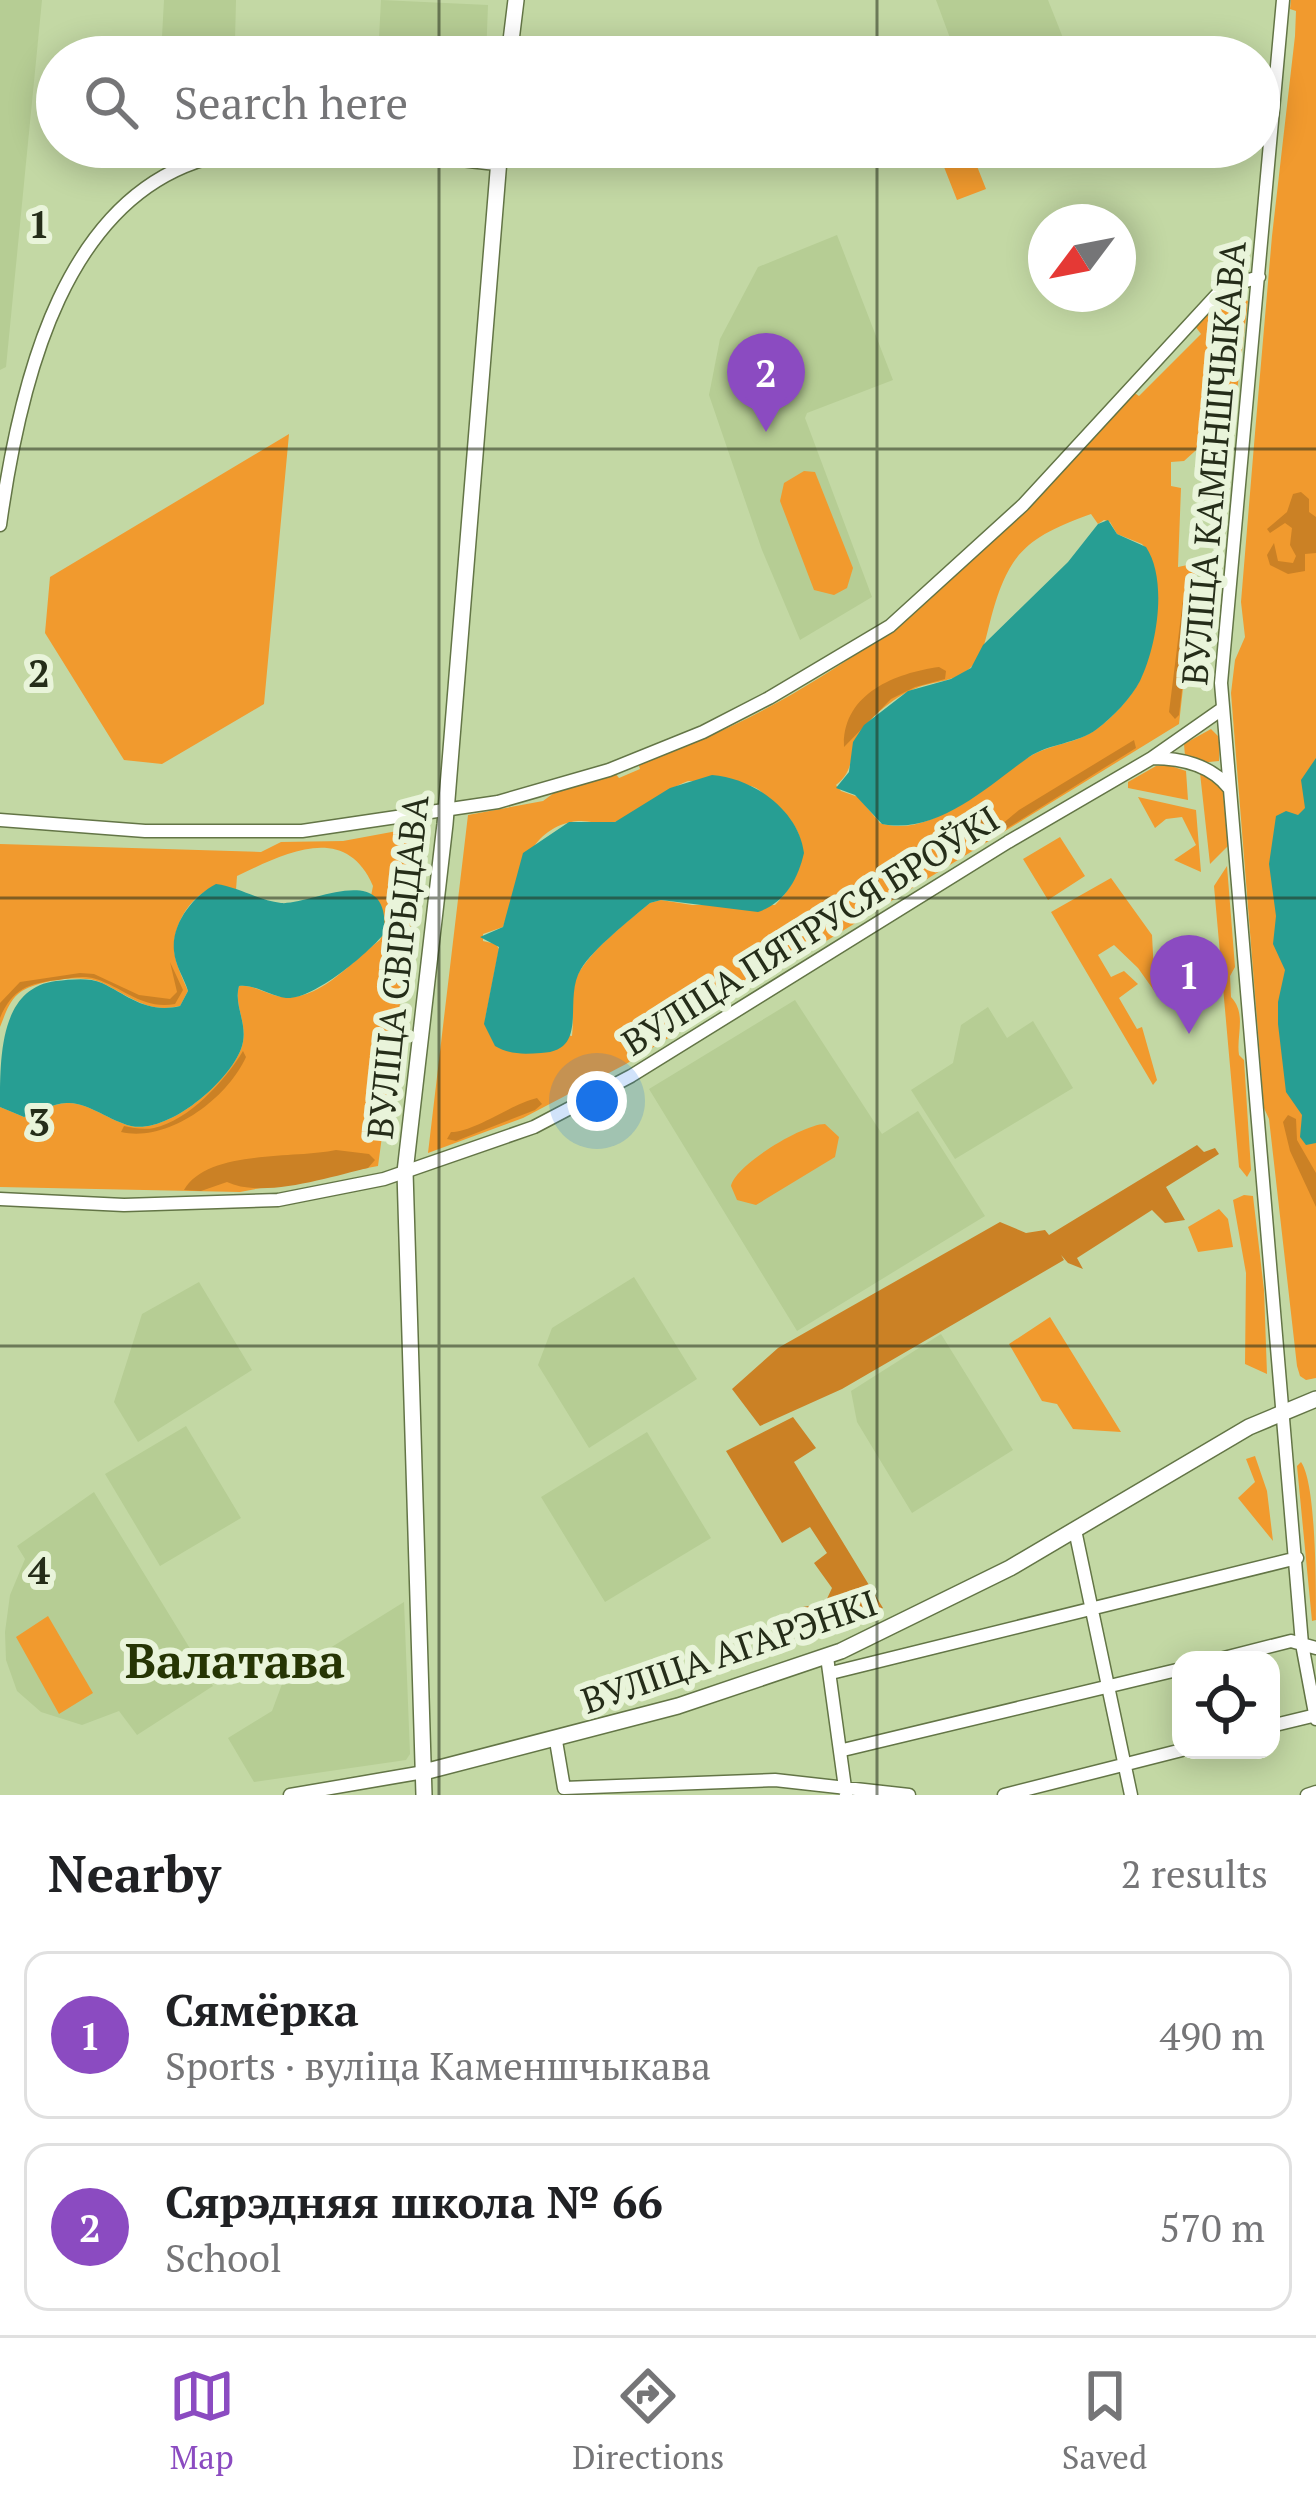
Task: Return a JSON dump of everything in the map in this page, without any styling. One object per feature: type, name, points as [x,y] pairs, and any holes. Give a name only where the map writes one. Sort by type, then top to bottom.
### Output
[{"type":"main road","points":[[512,36],[516,0]]},
{"type":"main road","name":"ВУЛІЦА СВІРЫДАВА","points":[[424,1795],[404,1172],[446,807],[498,168]]},
{"type":"main road","points":[[1283,1413],[1316,1388]]},
{"type":"main road","points":[[1283,1413],[1316,1399]]},
{"type":"main road","name":"ВУЛІЦА АГАРЭНКІ","points":[[424,1772],[556,1741],[829,1665],[1075,1530],[1249,1426],[1283,1413]]},
{"type":"street","name":"ВУЛІЦА КАМЕНШЧЫКАВА","points":[[1280,36],[1283,0]]},
{"type":"street","points":[[0,525],[22,401],[45,324],[91,248],[134,196],[184,168]]},
{"type":"street","name":"ВУЛІЦА КАМЕНШЧЫКАВА","points":[[1268,168],[1240,455],[1222,709],[1283,1413],[1316,1716]]},
{"type":"street","points":[[0,820],[145,831],[302,831],[498,802],[662,749],[770,698],[890,626],[1023,505],[1223,288],[1259,277]]},
{"type":"street","points":[[1186,762],[1179,749],[1182,738],[1222,709]]},
{"type":"street","points":[[1205,724],[1225,733]]},
{"type":"street","name":"ВУЛІЦА ПЯТРУСЯ БРОЎКІ","points":[[0,1199],[246,1204],[404,1172],[513,1135],[584,1103],[1182,738]]},
{"type":"street","points":[[1202,769],[1218,766],[1227,756]]},
{"type":"street","points":[[1152,758],[1186,762],[1214,773],[1230,789]]},
{"type":"street","points":[[1075,1530],[1131,1795]]},
{"type":"street","points":[[846,1791],[829,1665],[1094,1609],[1297,1558]]},
{"type":"street","points":[[1254,1651],[1291,1642],[1309,1646]]},
{"type":"street","points":[[843,1750],[1172,1671]]},
{"type":"street","points":[[1280,1724],[1316,1716]]},
{"type":"street","points":[[556,1741],[564,1788],[775,1780],[909,1795]]},
{"type":"street","points":[[1004,1795],[1172,1753]]},
{"type":"street","name":"ВУЛІЦА АГАРЭНКІ","points":[[290,1795],[424,1772]]},
{"type":"street","points":[[1307,1795],[1316,1792]]},
{"type":"shaded area","points":[[0,0],[42,0],[6,367],[0,370]]},
{"type":"shaded area","points":[[164,0],[236,0],[235,36],[162,36]]},
{"type":"shaded area","points":[[381,0],[488,5],[487,36],[379,36]]},
{"type":"shaded area","points":[[936,0],[1048,0],[1062,36],[949,36]]},
{"type":"shaded area","points":[[1291,0],[1316,0],[1316,1378],[1306,1380],[1297,1366],[1264,1108],[1231,693],[1235,660],[1245,637],[1241,602],[1255,433],[1295,36],[1296,11],[1290,9]]},
{"type":"shaded area","points":[[944,168],[978,168],[986,189],[957,200]]},
{"type":"shaded area","points":[[837,235],[893,380],[807,413],[805,418],[872,597],[800,640],[762,550],[709,395],[720,339],[758,267]]},
{"type":"shaded area","points":[[1231,292],[1248,301],[1234,416],[1184,461],[1171,462],[1171,486],[1181,488],[1178,567],[1197,563],[1179,724],[626,1064],[523,1118],[428,1153],[468,815],[543,801],[558,790],[615,773],[619,778],[640,769],[638,763],[774,704],[859,652],[938,591],[994,538],[1133,392],[1139,396],[1201,334],[1195,326]],"holes":[[[1091,514],[1098,524],[1110,522],[1117,534],[1142,544],[1155,573],[1154,633],[1134,690],[1094,731],[1034,754],[941,815],[900,826],[880,823],[858,797],[836,785],[848,770],[865,725],[903,694],[967,671],[982,650],[1004,579],[1022,551],[1050,531]],[[688,781],[756,788],[789,818],[802,855],[786,893],[775,905],[650,903],[584,965],[572,994],[572,1036],[485,1020],[499,949],[483,941],[483,934],[503,927],[534,846],[560,826],[578,821],[615,822]]]},
{"type":"shaded area","points":[[289,434],[264,704],[162,764],[124,760],[45,633],[50,577]]},
{"type":"shaded area","points":[[804,471],[815,472],[853,568],[847,588],[834,595],[814,590],[780,501],[784,483]]},
{"type":"shaded area","points":[[1301,492],[1316,517],[1316,553],[1305,554],[1305,571],[1288,574],[1270,565],[1267,555],[1274,543],[1278,561],[1293,563],[1292,528],[1285,523],[1270,533],[1267,529],[1287,512],[1293,494]]},
{"type":"shaded area","points":[[1189,592],[1193,597],[1175,719],[1169,712],[1183,600]]},
{"type":"shaded area","points":[[939,667],[946,671],[945,679],[891,699],[844,747],[852,713],[874,689]]},
{"type":"shaded area","points":[[1211,729],[1220,738],[1219,761],[1199,763],[1185,756],[1184,744]]},
{"type":"shaded area","points":[[1134,740],[1136,748],[985,842],[976,846],[971,837],[962,839],[984,812],[989,816],[977,834],[994,829]]},
{"type":"shaded area","points":[[1156,766],[1186,771],[1188,800],[1128,788],[1128,782]]},
{"type":"shaded area","points":[[1200,773],[1220,783],[1223,791],[1228,846],[1210,864]]},
{"type":"shaded area","points":[[1138,797],[1196,810],[1201,872],[1174,860],[1196,845],[1182,817],[1166,819],[1155,828]]},
{"type":"shaded area","points":[[424,826],[378,1166],[240,1192],[0,1187],[0,1107],[24,1117],[69,1103],[131,1126],[162,1122],[195,1103],[234,1062],[243,1041],[239,986],[284,997],[310,993],[347,968],[384,931],[379,907],[371,896],[373,886],[361,866],[330,848],[293,852],[237,876],[236,890],[213,888],[203,893],[186,910],[174,944],[188,991],[180,1006],[147,1005],[92,980],[58,980],[18,994],[0,1027],[0,844],[261,852],[281,842],[343,841]]},
{"type":"shaded area","points":[[1060,837],[1085,876],[1048,900],[1023,859]]},
{"type":"shaded area","points":[[1227,866],[1235,967],[1230,976],[1231,997],[1239,1010],[1239,1055],[1244,1060],[1251,1170],[1247,1177],[1239,1167],[1214,886]]},
{"type":"shaded area","points":[[1111,878],[1152,935],[1155,992],[1114,945],[1098,955],[1111,977],[1124,971],[1138,984],[1119,998],[1137,1029],[1142,1027],[1157,1080],[1153,1085],[1051,912]]},
{"type":"shaded area","points":[[170,962],[183,990],[175,1004],[153,1004],[96,979],[77,977],[23,989],[0,1018],[0,1003],[20,982],[80,973],[94,974],[139,995],[170,999],[177,992]]},
{"type":"shaded area","points":[[795,1000],[882,1134],[918,1111],[985,1216],[797,1331],[649,1089]]},
{"type":"shaded area","points":[[988,1007],[1007,1038],[1033,1021],[1073,1088],[955,1159],[911,1090],[953,1063],[961,1025]]},
{"type":"shaded area","points":[[243,1051],[246,1057],[237,1073],[194,1114],[158,1131],[121,1132],[124,1126],[154,1128],[180,1117],[216,1086]]},
{"type":"shaded area","points":[[537,1098],[542,1104],[535,1110],[456,1141],[447,1139],[451,1132],[471,1128]]},
{"type":"shaded area","points":[[1288,1115],[1296,1119],[1297,1140],[1316,1173],[1316,1207],[1290,1151],[1283,1122]]},
{"type":"shaded area","points":[[825,1124],[839,1137],[835,1157],[756,1205],[737,1200],[731,1186],[744,1167],[787,1138]]},
{"type":"shaded area","points":[[1197,1145],[1204,1152],[1215,1148],[1219,1154],[1166,1187],[1185,1220],[1165,1223],[1152,1210],[1077,1258],[1083,1269],[1061,1255],[1064,1260],[842,1389],[760,1426],[732,1389],[778,1348],[1000,1222],[1026,1233],[1045,1230],[1049,1235]]},
{"type":"shaded area","points":[[336,1150],[369,1154],[375,1160],[368,1168],[296,1185],[259,1188],[227,1182],[201,1191],[184,1190],[195,1177],[231,1162]]},
{"type":"shaded area","points":[[1253,1196],[1267,1374],[1245,1364],[1246,1273],[1233,1200]]},
{"type":"shaded area","points":[[1219,1209],[1228,1219],[1233,1247],[1198,1252],[1188,1227]]},
{"type":"shaded area","points":[[634,1277],[697,1379],[589,1448],[538,1365],[552,1328]]},
{"type":"shaded area","points":[[199,1282],[252,1370],[138,1442],[114,1402],[142,1314]]},
{"type":"shaded area","points":[[1050,1317],[1121,1432],[1073,1429],[1057,1404],[1042,1401],[1009,1344]]},
{"type":"shaded area","points":[[941,1334],[1013,1450],[912,1513],[857,1422],[851,1391]]},
{"type":"shaded area","points":[[793,1417],[816,1448],[794,1462],[883,1608],[816,1635],[803,1607],[825,1603],[832,1588],[814,1563],[827,1553],[810,1527],[782,1543],[726,1451]]},
{"type":"shaded area","points":[[186,1426],[241,1518],[160,1566],[105,1474]]},
{"type":"shaded area","points":[[647,1432],[711,1538],[605,1602],[541,1497]]},
{"type":"shaded area","points":[[1255,1456],[1267,1491],[1273,1541],[1238,1498],[1255,1482],[1246,1459]]},
{"type":"shaded area","points":[[1301,1462],[1310,1490],[1314,1535],[1316,1620],[1312,1621],[1297,1466]]},
{"type":"shaded area","points":[[94,1492],[213,1686],[137,1735],[119,1711],[82,1725],[41,1712],[17,1691],[6,1660],[10,1595],[25,1559],[17,1546]]},
{"type":"shaded area","points":[[404,1602],[410,1754],[406,1760],[254,1782],[228,1738],[272,1711],[285,1676]]},
{"type":"shaded area","points":[[48,1616],[93,1693],[59,1714],[16,1637]]},
{"type":"water","points":[[1108,520],[1117,534],[1146,547],[1158,595],[1146,667],[1115,713],[1089,734],[1037,752],[961,806],[923,822],[882,824],[855,795],[836,788],[849,772],[853,742],[864,725],[908,691],[971,668],[983,645],[1068,562],[1098,524]]},
{"type":"water","points":[[1316,758],[1316,1143],[1306,1145],[1300,1137],[1302,1115],[1286,1092],[1278,1024],[1285,970],[1273,944],[1276,916],[1269,864],[1276,816],[1286,811],[1298,815],[1305,808],[1301,780]]},
{"type":"water","points":[[712,775],[758,790],[793,824],[804,853],[789,889],[758,912],[661,900],[650,903],[581,969],[566,1043],[556,1050],[529,1054],[495,1046],[484,1024],[499,947],[480,937],[503,927],[523,853],[569,822],[615,822],[670,788]]},
{"type":"water","points":[[216,884],[281,903],[363,891],[375,897],[383,911],[384,934],[338,975],[297,997],[239,986],[243,1041],[234,1062],[195,1103],[162,1122],[131,1126],[69,1103],[24,1117],[0,1107],[7,1027],[24,996],[38,986],[85,979],[148,1006],[180,1006],[188,991],[175,956],[176,931],[192,903]]},
{"type":"place","name":"Сярэдняя школа № 66","points":[[766,432]]},
{"type":"place","name":"Сямёрка","points":[[1189,1034]]},
{"type":"district","name":"Валатава","points":[[235,1660]]}]
